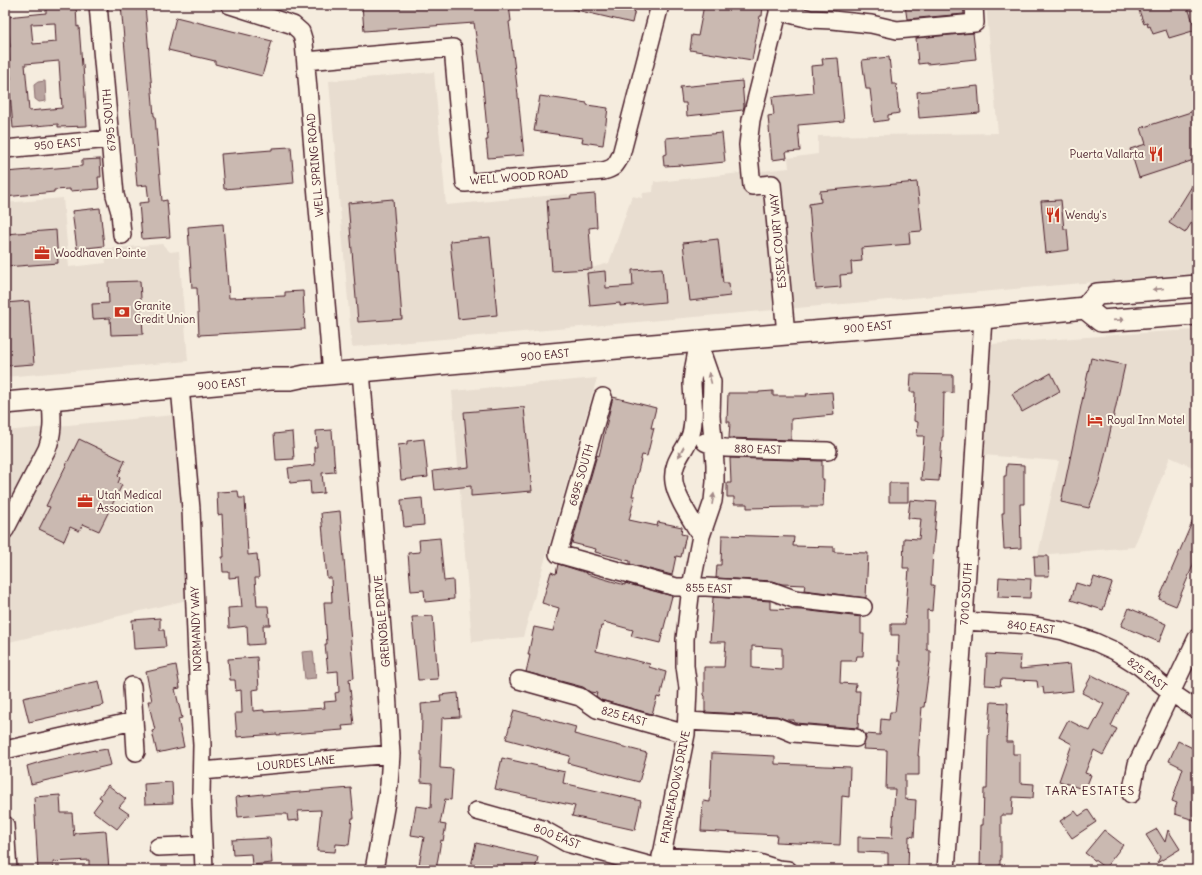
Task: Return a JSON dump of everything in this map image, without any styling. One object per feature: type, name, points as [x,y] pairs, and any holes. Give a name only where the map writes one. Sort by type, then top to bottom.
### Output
[{"type":"main road","points":[[1197,286],[1097,294],[1085,308],[1100,321],[1197,314]]},
{"type":"main road","name":"900 EAST","points":[[5,403],[1085,308]]},
{"type":"street","name":"6795 SOUTH","points":[[98,5],[115,195],[120,212],[122,235]]},
{"type":"street","name":"WELL SPRING ROAD","points":[[230,5],[293,25],[301,32],[304,42],[332,374]]},
{"type":"street","name":"WELL WOOD ROAD","points":[[306,61],[453,48],[466,183],[603,171],[615,166],[621,155],[660,5]]},
{"type":"street","points":[[779,8],[810,19],[871,24],[897,30],[975,23],[974,5]]},
{"type":"street","name":"ESSEX COURT WAY","points":[[779,8],[751,120],[748,145],[752,186],[772,184],[786,334]]},
{"type":"street","name":"950 EAST","points":[[5,149],[110,139]]},
{"type":"street","name":"7010 SOUTH","points":[[946,870],[984,318]]},
{"type":"street","points":[[698,342],[692,384],[693,415],[691,435],[678,458],[674,482],[677,494],[701,536]]},
{"type":"street","name":"FAIRMEADOWS DRIVE","points":[[660,865],[682,758],[686,727],[688,688],[685,666],[685,640],[691,587],[701,536],[713,501],[715,464],[711,416],[712,382],[698,342]]},
{"type":"street","name":"GRENOBLE DRIVE","points":[[361,371],[388,698],[391,754],[390,785],[374,870]]},
{"type":"street","name":"NORMANDY WAY","points":[[180,387],[191,508],[202,746],[201,795],[204,870]]},
{"type":"street","name":"6895 SOUTH","points":[[558,554],[603,397]]},
{"type":"street","points":[[5,530],[47,449],[51,438],[53,429],[51,399]]},
{"type":"street","name":"880 EAST","points":[[691,435],[714,446],[725,448],[828,451]]},
{"type":"street","name":"855 EAST","points":[[558,554],[676,588],[706,587],[772,591],[794,600],[863,607]]},
{"type":"street","name":"840 EAST","points":[[964,621],[1031,625],[1063,631],[1095,642]]},
{"type":"street","points":[[1131,794],[1137,764],[1197,638]]},
{"type":"street","name":"825 EAST","points":[[1095,642],[1115,650],[1139,666],[1172,693],[1197,710]]},
{"type":"street","name":"825 EAST","points":[[519,680],[580,697],[597,709],[686,727],[776,726],[793,734],[856,738]]},
{"type":"street","points":[[132,686],[136,752]]},
{"type":"street","points":[[5,750],[134,721]]},
{"type":"street","name":"LOURDES LANE","points":[[202,771],[391,754]]},
{"type":"street","name":"800 EAST","points":[[477,811],[542,829],[567,843],[660,865],[756,862],[778,869],[788,870]]},
{"type":"street","points":[[5,825],[8,870]]},
{"type":"street","points":[[158,847],[203,845]]},
{"type":"shaded area","points":[[986,5],[1197,5],[1197,273],[352,347],[329,81],[434,72],[446,205],[568,194],[574,270],[588,269],[609,263],[632,196],[642,198],[643,193],[653,192],[654,181],[657,182],[789,168],[788,158],[818,154],[818,136],[998,133]]},
{"type":"shaded area","points":[[45,81],[46,101],[39,102],[35,99],[34,85],[38,82]]},
{"type":"shaded area","points":[[63,198],[69,267],[106,263],[104,249],[162,244],[170,252],[179,251],[188,361],[5,377],[5,203]]},
{"type":"shaded area","points":[[1197,330],[1197,469],[1170,457],[1134,547],[1038,555],[1059,461],[983,455],[991,344]]},
{"type":"shaded area","points":[[597,378],[523,637],[472,642],[452,391]]},
{"type":"shaded area","points":[[174,415],[187,600],[5,643],[5,431]]},
{"type":"shaded area","points":[[313,651],[316,678],[305,679],[302,652]]},
{"type":"building","points":[[46,5],[76,5],[77,27],[79,26],[82,66],[83,65],[87,126],[58,127],[58,124],[13,128],[9,80],[11,80],[8,47],[10,47],[7,17],[46,13]],"holes":[[[55,23],[56,42],[33,44],[31,24]],[[59,61],[62,108],[29,111],[25,64]]]},
{"type":"building","points":[[121,5],[145,5],[162,201],[167,200],[170,237],[142,239],[139,203],[149,202],[147,185],[137,186]]},
{"type":"building","points":[[362,5],[509,5],[511,21],[509,22],[524,155],[488,158],[486,140],[488,140],[482,76],[474,23],[364,31]]},
{"type":"building","points":[[572,5],[636,5],[632,23],[572,9]]},
{"type":"building","points":[[704,5],[763,5],[752,60],[690,50],[692,35],[698,36]]},
{"type":"building","points":[[905,5],[963,5],[964,14],[907,19]]},
{"type":"building","points":[[1137,5],[1187,5],[1196,30],[1169,38],[1166,30],[1153,34],[1150,26],[1148,27],[1147,23],[1144,24]]},
{"type":"building","points":[[176,17],[272,41],[262,76],[215,64],[215,61],[168,50]]},
{"type":"building","points":[[973,33],[976,59],[918,64],[916,38]]},
{"type":"building","points":[[889,57],[892,84],[896,84],[899,113],[888,115],[888,120],[874,122],[870,89],[866,89],[862,60]]},
{"type":"building","points":[[838,58],[844,121],[798,125],[800,151],[786,152],[787,158],[772,160],[768,116],[774,115],[772,97],[813,93],[811,66],[823,65],[822,59]]},
{"type":"building","points":[[742,81],[743,110],[687,116],[686,103],[682,103],[680,87]]},
{"type":"building","points":[[978,86],[980,113],[919,118],[917,92]]},
{"type":"building","points":[[540,96],[587,103],[587,105],[608,108],[603,145],[582,142],[583,138],[534,131]]},
{"type":"building","points":[[1197,110],[1197,159],[1139,178],[1130,149],[1146,144],[1141,128]]},
{"type":"building","points":[[722,133],[725,162],[683,166],[664,166],[663,155],[667,154],[666,138]]},
{"type":"building","points":[[291,147],[294,183],[224,189],[221,154]]},
{"type":"building","points":[[100,159],[101,177],[98,177],[99,189],[70,191],[70,189],[54,190],[54,192],[5,197],[5,172],[82,166],[82,160]]},
{"type":"building","points":[[1197,178],[1197,214],[1185,233],[1169,223]]},
{"type":"building","points":[[917,182],[922,231],[909,232],[910,244],[861,248],[862,261],[851,262],[852,274],[840,275],[841,287],[816,289],[809,204],[821,202],[820,191]]},
{"type":"building","points":[[595,194],[597,227],[589,228],[592,269],[552,271],[547,200]]},
{"type":"building","points":[[393,199],[402,319],[358,322],[348,203]]},
{"type":"building","name":"Wendy's","points":[[1061,200],[1064,229],[1067,229],[1069,250],[1046,253],[1041,201]]},
{"type":"building","points":[[100,208],[104,246],[77,249],[72,211]]},
{"type":"building","points":[[223,224],[229,298],[285,296],[285,292],[303,291],[305,329],[199,335],[197,288],[192,288],[188,227]]},
{"type":"building","points":[[56,230],[58,263],[5,267],[5,234]]},
{"type":"building","points":[[490,237],[497,315],[458,319],[450,241]]},
{"type":"building","points":[[718,239],[723,283],[729,283],[730,296],[690,301],[683,243]]},
{"type":"building","points":[[662,268],[665,302],[620,306],[620,303],[590,306],[587,273],[605,271],[606,288],[633,286],[632,270]]},
{"type":"building","points":[[140,281],[143,334],[111,335],[110,318],[93,319],[92,304],[109,303],[108,282]]},
{"type":"building","points":[[29,301],[34,364],[6,366],[5,303]]},
{"type":"building","name":"Royal Inn Motel","points":[[1091,358],[1125,365],[1099,482],[1089,508],[1061,502]]},
{"type":"building","points":[[1051,373],[1060,391],[1022,412],[1012,394]]},
{"type":"building","points":[[911,374],[953,375],[953,393],[944,392],[943,437],[939,481],[921,480],[924,436],[917,436],[918,422],[914,421],[915,392],[910,392]]},
{"type":"building","points":[[773,391],[773,396],[807,396],[806,394],[832,392],[834,415],[791,419],[791,440],[729,438],[730,422],[727,422],[728,393],[759,393]]},
{"type":"building","points":[[613,397],[656,408],[651,428],[654,428],[647,456],[642,455],[632,496],[635,496],[629,520],[657,526],[658,522],[682,527],[681,534],[686,535],[681,557],[676,556],[672,575],[630,564],[630,561],[595,552],[596,549],[572,543],[597,455],[599,456]]},
{"type":"building","points":[[524,407],[532,491],[471,496],[471,486],[435,490],[433,471],[469,467],[464,412]]},
{"type":"building","points":[[332,430],[335,472],[322,473],[324,493],[311,494],[310,481],[290,483],[288,468],[315,465],[314,447],[317,447],[316,431]]},
{"type":"building","points":[[292,432],[294,459],[276,460],[274,434]]},
{"type":"building","points":[[79,439],[125,461],[118,476],[120,478],[118,483],[122,485],[99,531],[83,524],[79,531],[70,527],[64,541],[39,529],[50,507],[46,506]]},
{"type":"building","points":[[424,439],[428,477],[401,480],[398,445],[407,444],[407,441]]},
{"type":"building","points":[[730,458],[822,461],[822,479],[824,479],[823,507],[747,508],[747,504],[734,504],[734,497],[727,497],[727,483],[731,483]]},
{"type":"building","points":[[1007,464],[1024,465],[1024,504],[1020,504],[1021,548],[1004,549],[1002,513],[1004,513],[1004,476],[1006,476]]},
{"type":"building","points":[[889,483],[908,483],[908,502],[889,502]]},
{"type":"building","points":[[238,491],[239,498],[245,498],[248,555],[257,554],[259,578],[255,578],[257,606],[268,606],[270,625],[263,625],[264,644],[248,645],[247,626],[229,628],[228,608],[242,607],[239,577],[229,578],[229,572],[223,572],[222,557],[224,557],[222,514],[218,515],[217,492]]},
{"type":"building","points":[[422,498],[424,525],[404,527],[401,500]]},
{"type":"building","points":[[910,500],[937,502],[931,585],[934,585],[932,611],[927,610],[927,650],[930,650],[930,661],[924,707],[922,707],[918,756],[919,775],[905,775],[905,799],[916,800],[914,837],[909,836],[908,870],[888,870],[888,853],[858,852],[858,837],[892,838],[895,789],[886,789],[887,750],[863,749],[866,739],[865,734],[880,735],[881,719],[889,720],[890,712],[895,712],[901,661],[898,661],[899,635],[891,635],[891,624],[905,624],[909,568],[903,568],[904,538],[919,539],[921,519],[908,518]]},
{"type":"building","points":[[340,511],[354,678],[349,679],[354,725],[342,726],[343,730],[237,737],[235,713],[242,713],[241,690],[236,691],[235,680],[230,680],[228,659],[257,657],[259,689],[252,690],[253,711],[264,710],[264,712],[325,708],[324,702],[336,701],[335,693],[339,692],[338,671],[328,672],[325,644],[327,644],[324,602],[332,602],[331,578],[327,578],[321,513]]},
{"type":"building","points":[[1197,511],[1197,556],[1176,606],[1159,599]]},
{"type":"building","points":[[722,535],[794,537],[793,546],[834,547],[834,552],[868,553],[866,598],[804,590],[805,585],[782,584],[773,581],[716,578],[717,565],[721,565]]},
{"type":"building","points":[[440,538],[444,581],[453,580],[454,599],[425,602],[424,590],[411,591],[408,553],[420,552],[419,540]]},
{"type":"building","points":[[1034,556],[1048,556],[1049,576],[1035,576]]},
{"type":"building","points":[[558,564],[625,585],[625,583],[672,596],[660,643],[631,636],[633,630],[604,622],[603,627],[601,626],[596,651],[650,664],[649,667],[666,672],[660,698],[657,697],[652,714],[601,700],[596,696],[597,693],[590,692],[583,687],[526,672],[534,627],[553,631],[559,608],[542,603],[551,572],[556,574]]},
{"type":"building","points":[[999,577],[1031,579],[1030,598],[998,597]]},
{"type":"building","points":[[1094,577],[1112,583],[1103,610],[1071,600],[1076,583],[1090,587]]},
{"type":"building","points":[[713,597],[770,601],[770,609],[802,610],[861,617],[861,634],[864,634],[863,656],[857,656],[856,661],[841,661],[840,683],[856,684],[855,691],[860,691],[858,728],[794,723],[794,720],[787,720],[777,716],[705,712],[704,667],[724,667],[726,642],[710,642]],"holes":[[[752,646],[782,648],[782,670],[752,668]]]},
{"type":"building","points":[[1129,608],[1166,624],[1159,642],[1121,626]]},
{"type":"building","points":[[433,616],[438,679],[418,680],[412,617]]},
{"type":"building","points":[[160,618],[160,630],[164,630],[166,647],[134,649],[132,620]]},
{"type":"building","points":[[987,654],[1021,656],[1020,669],[1070,664],[1073,691],[1044,694],[1043,687],[1038,688],[1037,681],[1001,679],[1000,686],[985,685]]},
{"type":"building","points":[[176,665],[180,688],[175,689],[182,718],[178,719],[184,747],[157,753],[152,731],[155,730],[148,701],[152,701],[146,672]]},
{"type":"building","points":[[1092,675],[1127,693],[1111,726],[1117,729],[1103,755],[1094,750],[1085,773],[1091,775],[1085,790],[1059,781],[1072,744],[1059,737],[1068,720],[1090,731],[1104,704],[1082,693]]},
{"type":"building","points":[[99,681],[104,705],[29,722],[23,698]]},
{"type":"building","points":[[458,693],[460,717],[442,718],[440,768],[453,769],[451,800],[445,799],[440,824],[446,825],[443,841],[441,840],[436,870],[418,870],[424,837],[411,835],[416,806],[431,808],[432,783],[421,782],[421,704],[441,702],[440,695]]},
{"type":"building","points":[[991,702],[1008,703],[1006,742],[1013,742],[1013,754],[1020,754],[1020,783],[1034,784],[1033,798],[1013,797],[1012,815],[1001,815],[1000,870],[980,870],[981,825],[983,825],[984,789],[987,789],[988,740]]},
{"type":"building","points":[[514,710],[576,727],[574,734],[647,753],[639,782],[568,763],[570,756],[506,739]]},
{"type":"building","points":[[1178,741],[1197,750],[1197,809],[1194,820],[1175,814],[1177,803],[1172,801],[1183,768],[1169,761]]},
{"type":"building","points":[[107,749],[111,765],[31,784],[27,766],[43,761],[95,750]]},
{"type":"building","points":[[712,753],[775,756],[775,764],[850,767],[849,797],[842,796],[840,845],[776,842],[777,835],[701,831],[703,801],[710,802]]},
{"type":"building","points":[[502,758],[565,772],[563,783],[641,801],[635,830],[572,816],[575,806],[495,789]]},
{"type":"building","points":[[172,782],[173,803],[145,804],[144,784]]},
{"type":"building","points":[[108,785],[126,799],[119,807],[129,814],[117,829],[93,811],[102,799],[99,797]]},
{"type":"building","points":[[351,788],[354,818],[352,818],[349,845],[336,844],[335,852],[317,851],[321,810],[298,811],[299,820],[288,821],[287,814],[238,817],[236,797]]},
{"type":"building","points":[[60,795],[61,813],[72,813],[74,836],[76,833],[106,831],[109,870],[89,870],[89,860],[53,862],[54,870],[38,870],[34,797]]},
{"type":"building","points":[[1088,810],[1096,822],[1072,838],[1060,821],[1075,811],[1079,816]]},
{"type":"building","points":[[1157,829],[1165,842],[1168,830],[1180,849],[1157,863],[1160,857],[1146,835]]},
{"type":"building","points":[[1104,830],[1123,845],[1105,868],[1085,853]]},
{"type":"building","points":[[270,838],[272,863],[252,865],[251,854],[233,855],[232,840]]},
{"type":"building","points":[[476,843],[538,857],[535,870],[470,870]]},
{"type":"place","name":"Puerta Vallarta","points":[[1156,154]]},
{"type":"place","name":"Wendy's","points":[[1053,215]]},
{"type":"place","name":"Woodhaven Pointe","points":[[42,253]]},
{"type":"place","name":"Granite Credit Union","points":[[122,312]]},
{"type":"place","name":"Royal Inn Motel","points":[[1095,420]]},
{"type":"place","name":"Utah Medical Association","points":[[85,501]]},
{"type":"district","name":"TARA ESTATES","points":[[1090,790]]}]
